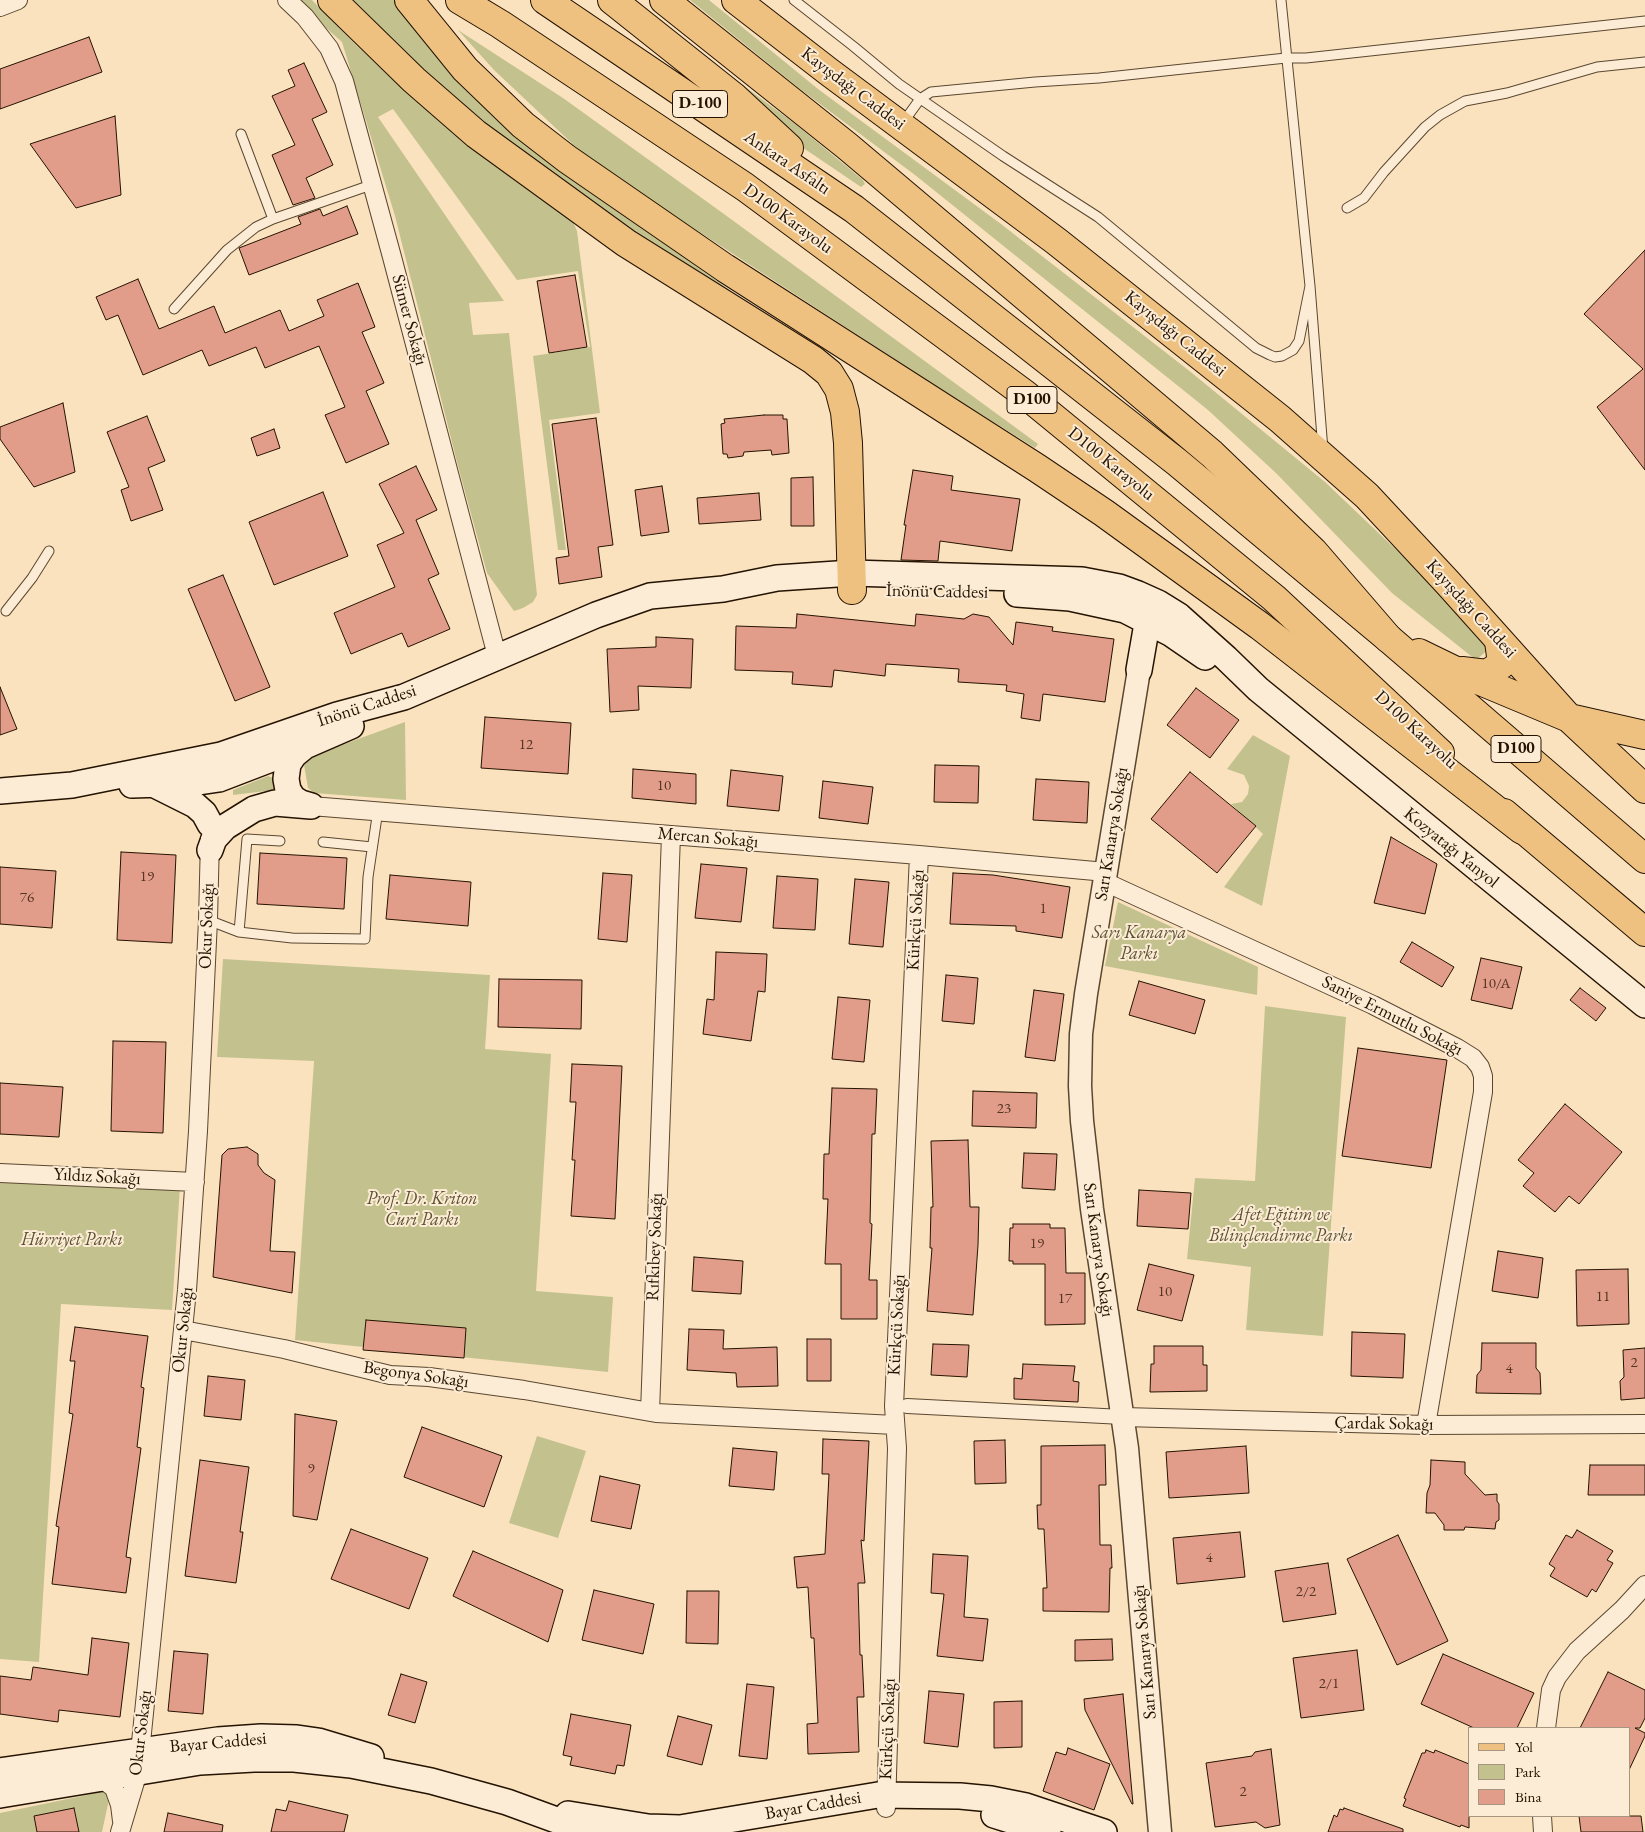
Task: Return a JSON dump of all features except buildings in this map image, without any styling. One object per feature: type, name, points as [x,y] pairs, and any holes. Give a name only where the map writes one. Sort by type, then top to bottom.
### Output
[{"type":"main road","points":[[332,0],[414,80],[476,134],[626,243],[813,360],[829,373],[839,389],[846,412],[852,581]]},
{"type":"main road","points":[[409,0],[465,69],[523,125],[567,159],[725,268],[1104,513],[1260,626],[1522,830]]},
{"type":"main road","points":[[448,0],[500,24]]},
{"type":"main road","name":"D100 Karayolu","points":[[460,0],[500,24],[745,187],[1026,395],[1274,598],[1522,830],[1645,932]]},
{"type":"main road","name":"Ankara Asfaltı","points":[[545,0],[854,209]]},
{"type":"main road","points":[[612,0],[734,97],[854,209]]},
{"type":"main road","points":[[664,0],[847,146],[1212,454],[1313,551],[1388,638]]},
{"type":"main road","name":"Kayışdağı Caddesi","points":[[736,0],[1126,295],[1280,419],[1367,496],[1569,718]]},
{"type":"main road","name":"D100","points":[[854,209],[1178,463],[1388,638],[1645,859]]},
{"type":"main road","name":"İnönü Caddesi","points":[[0,791],[211,769],[337,715],[404,697],[596,615],[641,598],[662,594],[723,589],[777,578],[852,581],[1068,578],[1089,581],[1112,596]]},
{"type":"main road","points":[[1112,596],[1131,593],[1142,604],[1147,613],[1140,670]]},
{"type":"main road","points":[[1112,596],[1118,612],[1128,624],[1132,633],[1140,670]]},
{"type":"main road","points":[[1112,596],[1158,603],[1179,616],[1258,689]]},
{"type":"main road","points":[[1147,621],[1188,645],[1239,681],[1258,689]]},
{"type":"main road","name":"D100","points":[[1388,638],[1454,670],[1569,718],[1645,789]]},
{"type":"main road","points":[[1454,670],[1487,674],[1502,664],[1499,641]]},
{"type":"main road","points":[[1140,670],[1148,656],[1158,648],[1177,643],[1188,645]]},
{"type":"main road","name":"Kozyatağı Yanyol","points":[[1258,689],[1645,1006]]},
{"type":"main road","points":[[72,785],[155,785],[211,769],[228,776],[305,746],[361,721],[404,697]]},
{"type":"main road","points":[[1569,718],[1645,735]]},
{"type":"main road","points":[[305,746],[294,755],[288,764],[286,780],[288,790],[293,798],[310,806]]},
{"type":"main road","points":[[210,824],[211,769]]},
{"type":"main road","points":[[155,785],[195,805],[204,813],[210,824]]},
{"type":"main road","points":[[210,850],[220,830],[254,809],[275,803],[310,806]]},
{"type":"main road","name":"Bayar Caddesi","points":[[0,1795],[86,1781],[140,1761],[238,1738],[307,1739],[346,1748],[431,1781],[521,1807],[589,1832]]},
{"type":"main road","name":"Bayar Caddesi","points":[[0,1771],[140,1761]]},
{"type":"main road","name":"Bayar Caddesi","points":[[521,1807],[673,1830],[886,1801],[960,1796],[991,1799],[1041,1810],[1104,1832]]},
{"type":"main road","name":"Bayar Caddesi","points":[[757,1832],[886,1801],[973,1811],[1005,1818],[1048,1832]]},
{"type":"street","points":[[0,7],[18,0]]},
{"type":"street","name":"Sümer Sokağı","points":[[287,0],[306,17],[329,48],[344,81],[497,656]]},
{"type":"street","name":"Sarı Kanarya Sokağı","points":[[1140,670],[1083,1012],[1080,1092],[1092,1209],[1130,1478],[1160,1832]]},
{"type":"street","name":"Mercan Sokağı","points":[[310,806],[919,855],[1105,877]]},
{"type":"street","name":"Okur Sokağı","points":[[121,1828],[140,1761],[183,1330],[195,1182],[208,920],[210,824]]},
{"type":"street","name":"Rıfkıbey Sokağı","points":[[650,1412],[671,835]]},
{"type":"street","name":"Kürkçü Sokağı","points":[[886,1801],[897,1448],[893,1410],[919,855]]},
{"type":"street","name":"Saniye Ermutlu Sokağı","points":[[1105,877],[1373,1005],[1458,1048],[1473,1058],[1480,1067],[1483,1076],[1483,1092],[1426,1425]]},
{"type":"street","name":"Yıldız Sokağı","points":[[0,1172],[195,1182]]},
{"type":"street","name":"Begonya Sokağı","points":[[183,1330],[284,1349],[390,1375],[429,1377],[524,1390],[650,1412]]},
{"type":"street","points":[[907,1406],[1122,1417]]},
{"type":"street","points":[[650,1412],[895,1426]]},
{"type":"street","name":"Çardak Sokağı","points":[[1122,1417],[1426,1425],[1645,1424]]},
{"type":"street","points":[[1546,1727],[1551,1690],[1557,1677],[1577,1651],[1622,1610],[1645,1585]]},
{"type":"street","points":[[86,1781],[102,1780],[114,1788],[122,1810],[121,1828]]},
{"type":"street","points":[[1542,1817],[1543,1832]]},
{"type":"lane","points":[[794,0],[899,84],[1003,156],[1098,218],[1256,348],[1275,357],[1282,356],[1293,350],[1299,341],[1310,286]]},
{"type":"lane","points":[[1281,0],[1310,286],[1324,458]]},
{"type":"lane","points":[[901,125],[920,99],[930,92],[1099,78],[1286,58],[1306,58],[1645,21]]},
{"type":"lane","points":[[1346,208],[1364,198],[1384,172],[1425,127],[1440,115],[1465,101],[1507,93],[1597,67],[1645,62]]},
{"type":"lane","points":[[241,134],[273,219]]},
{"type":"lane","points":[[174,309],[227,250],[241,238],[273,219],[371,184]]},
{"type":"lane","points":[[6,611],[32,578],[49,551]]},
{"type":"lane","points":[[208,920],[239,932],[292,938],[365,939],[368,877],[378,810]]},
{"type":"lane","points":[[239,932],[247,839],[280,840]]},
{"type":"lane","points":[[323,842],[372,848]]},
{"type":"green space","points":[[294,0],[312,0],[357,46],[465,143],[573,222],[577,231],[600,413],[549,420],[566,550],[558,550],[533,356],[590,347],[578,271],[517,280],[393,109],[378,117],[504,301],[469,303],[473,335],[509,333],[537,595],[533,602],[523,608],[514,611],[487,573],[395,216],[342,42]]},
{"type":"green space","points":[[345,0],[400,0],[571,177],[731,291],[794,332],[793,335],[681,269],[464,114]]},
{"type":"green space","points":[[690,0],[709,0],[818,89],[1001,224],[1192,373],[1325,482],[1407,560],[1490,648],[1476,660],[1392,593],[1277,474],[1208,410],[915,175],[800,89]]},
{"type":"green space","points":[[458,30],[563,98],[1038,444],[1035,448],[933,384],[624,183],[580,151],[494,70]]},
{"type":"green space","points":[[740,83],[794,123],[863,180],[865,184],[861,187],[790,139],[738,85]]},
{"type":"green space","points":[[405,722],[406,800],[314,793],[308,788],[303,759]]},
{"type":"green space","points":[[1253,735],[1290,756],[1262,906],[1224,887],[1263,834],[1231,804],[1242,802],[1248,794],[1249,786],[1244,775],[1227,769]]},
{"type":"green space","points":[[268,776],[273,778],[274,790],[233,795],[233,790]]},
{"type":"green space","name":"Sarı Kanarya Parkı","points":[[1118,902],[1258,967],[1257,995],[1105,966]]},
{"type":"green space","name":"Prof. Dr. Kriton Curi Parkı","points":[[223,959],[490,975],[485,1049],[551,1054],[536,1291],[613,1297],[608,1372],[295,1340],[314,1061],[217,1057]]},
{"type":"green space","name":"Afet Eğitim ve Bilinçlendirme Parkı","points":[[1265,1006],[1346,1017],[1323,1336],[1246,1330],[1251,1267],[1187,1259],[1195,1178],[1255,1181]]},
{"type":"green space","name":"Hürriyet Parkı","points":[[0,1173],[180,1186],[172,1310],[61,1304],[39,1662],[0,1659]]},
{"type":"green space","points":[[537,1436],[586,1451],[558,1538],[509,1523]]},
{"type":"green space","points":[[111,1790],[102,1832],[0,1832],[0,1813]]}]
